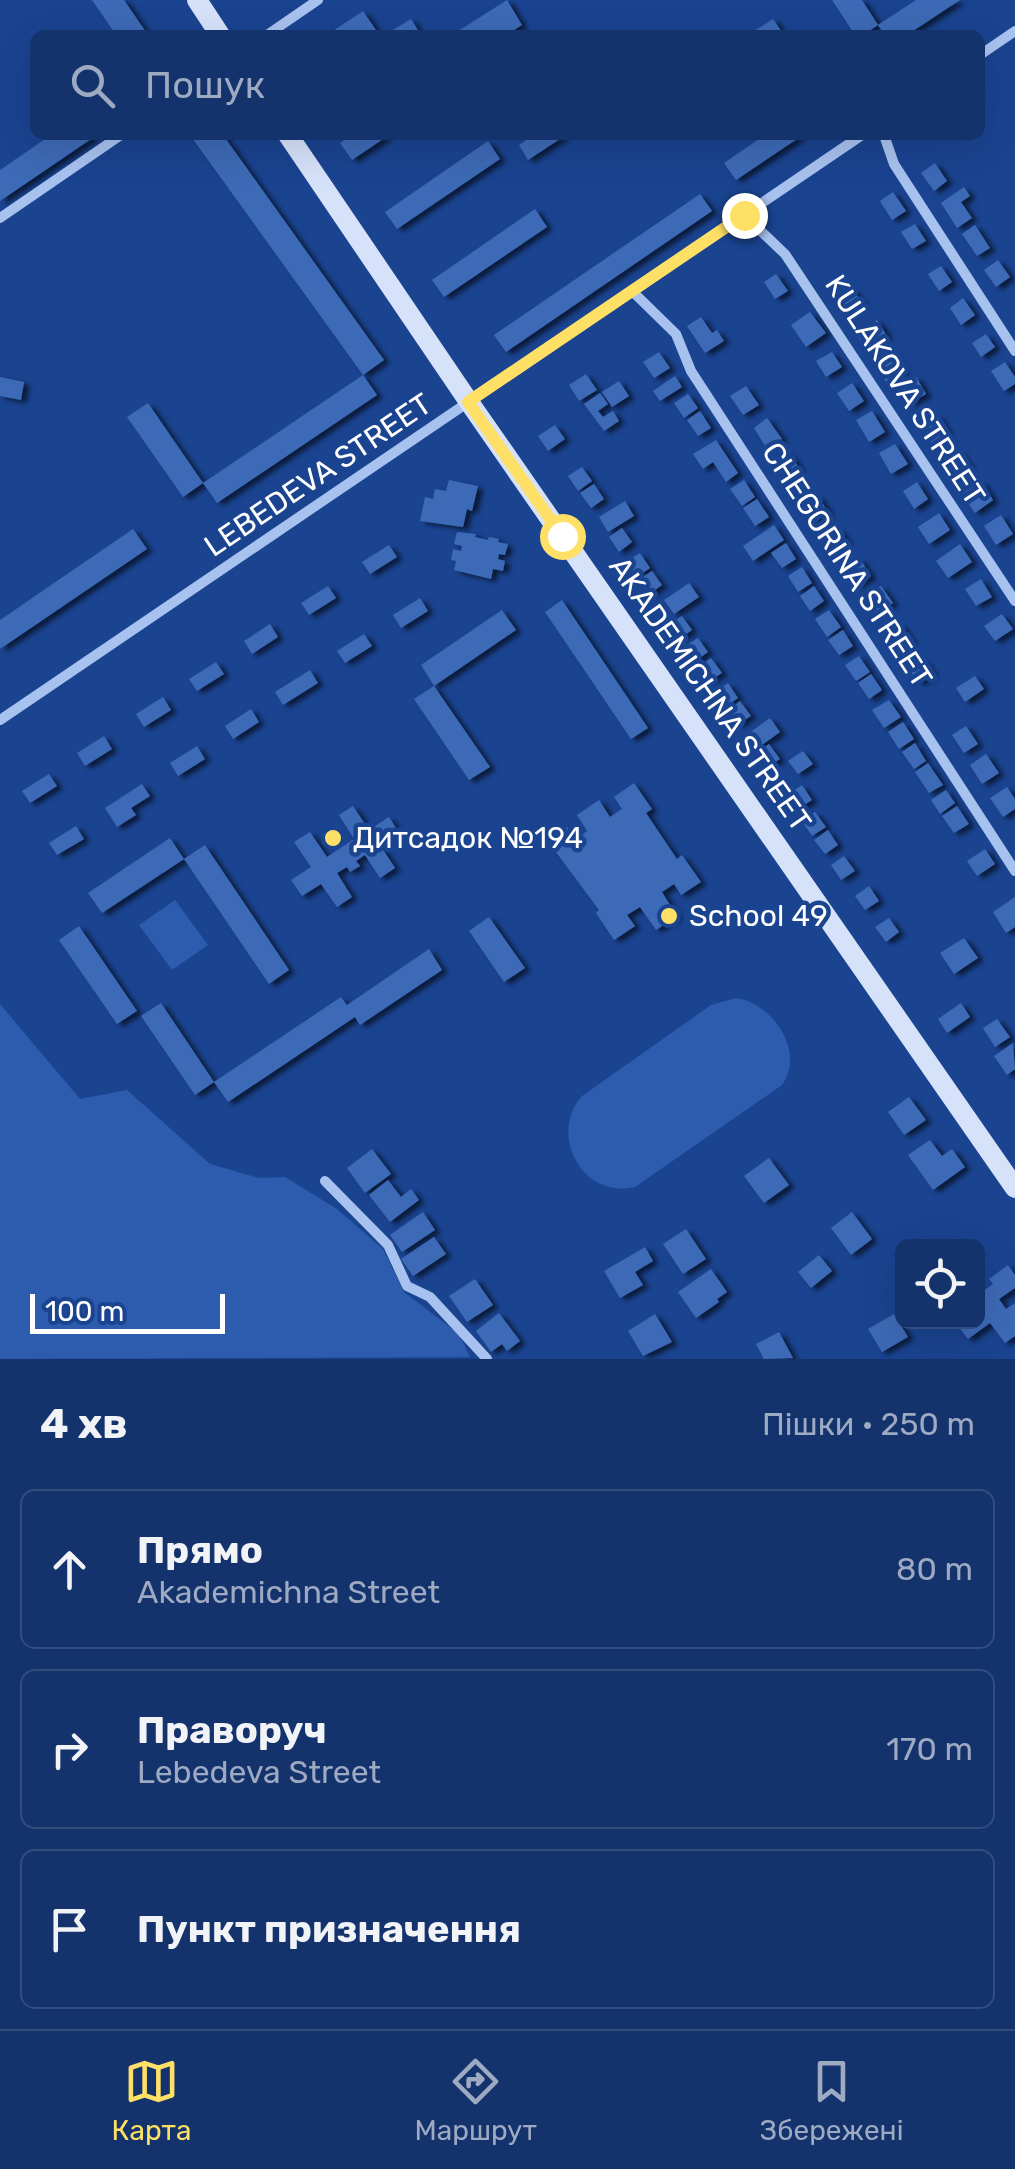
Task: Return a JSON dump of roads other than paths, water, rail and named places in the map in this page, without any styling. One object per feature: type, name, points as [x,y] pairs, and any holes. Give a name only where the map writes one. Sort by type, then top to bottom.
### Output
[{"type":"main road","points":[[197,0],[217,30]]},
{"type":"main road","name":"AKADEMICHNA STREET","points":[[291,140],[468,402],[1015,1188]]},
{"type":"street","points":[[274,30],[318,0]]},
{"type":"street","points":[[985,52],[1015,31]]},
{"type":"street","points":[[0,218],[114,140]]},
{"type":"street","name":"LEBEDEVA STREET","points":[[0,720],[855,140]]},
{"type":"street","points":[[886,140],[894,164],[1015,351]]},
{"type":"street","name":"KULAKOVA STREET","points":[[744,215],[785,254],[1015,601]]},
{"type":"street","name":"CHEGORINA STREET","points":[[632,291],[676,334],[691,370],[1015,871]]},
{"type":"street","points":[[325,1181],[388,1245],[406,1286],[430,1298],[487,1359]]},
{"type":"place","name":"Дитсадок №194","points":[[333,838]]},
{"type":"place","name":"School 49","points":[[669,916]]}]
